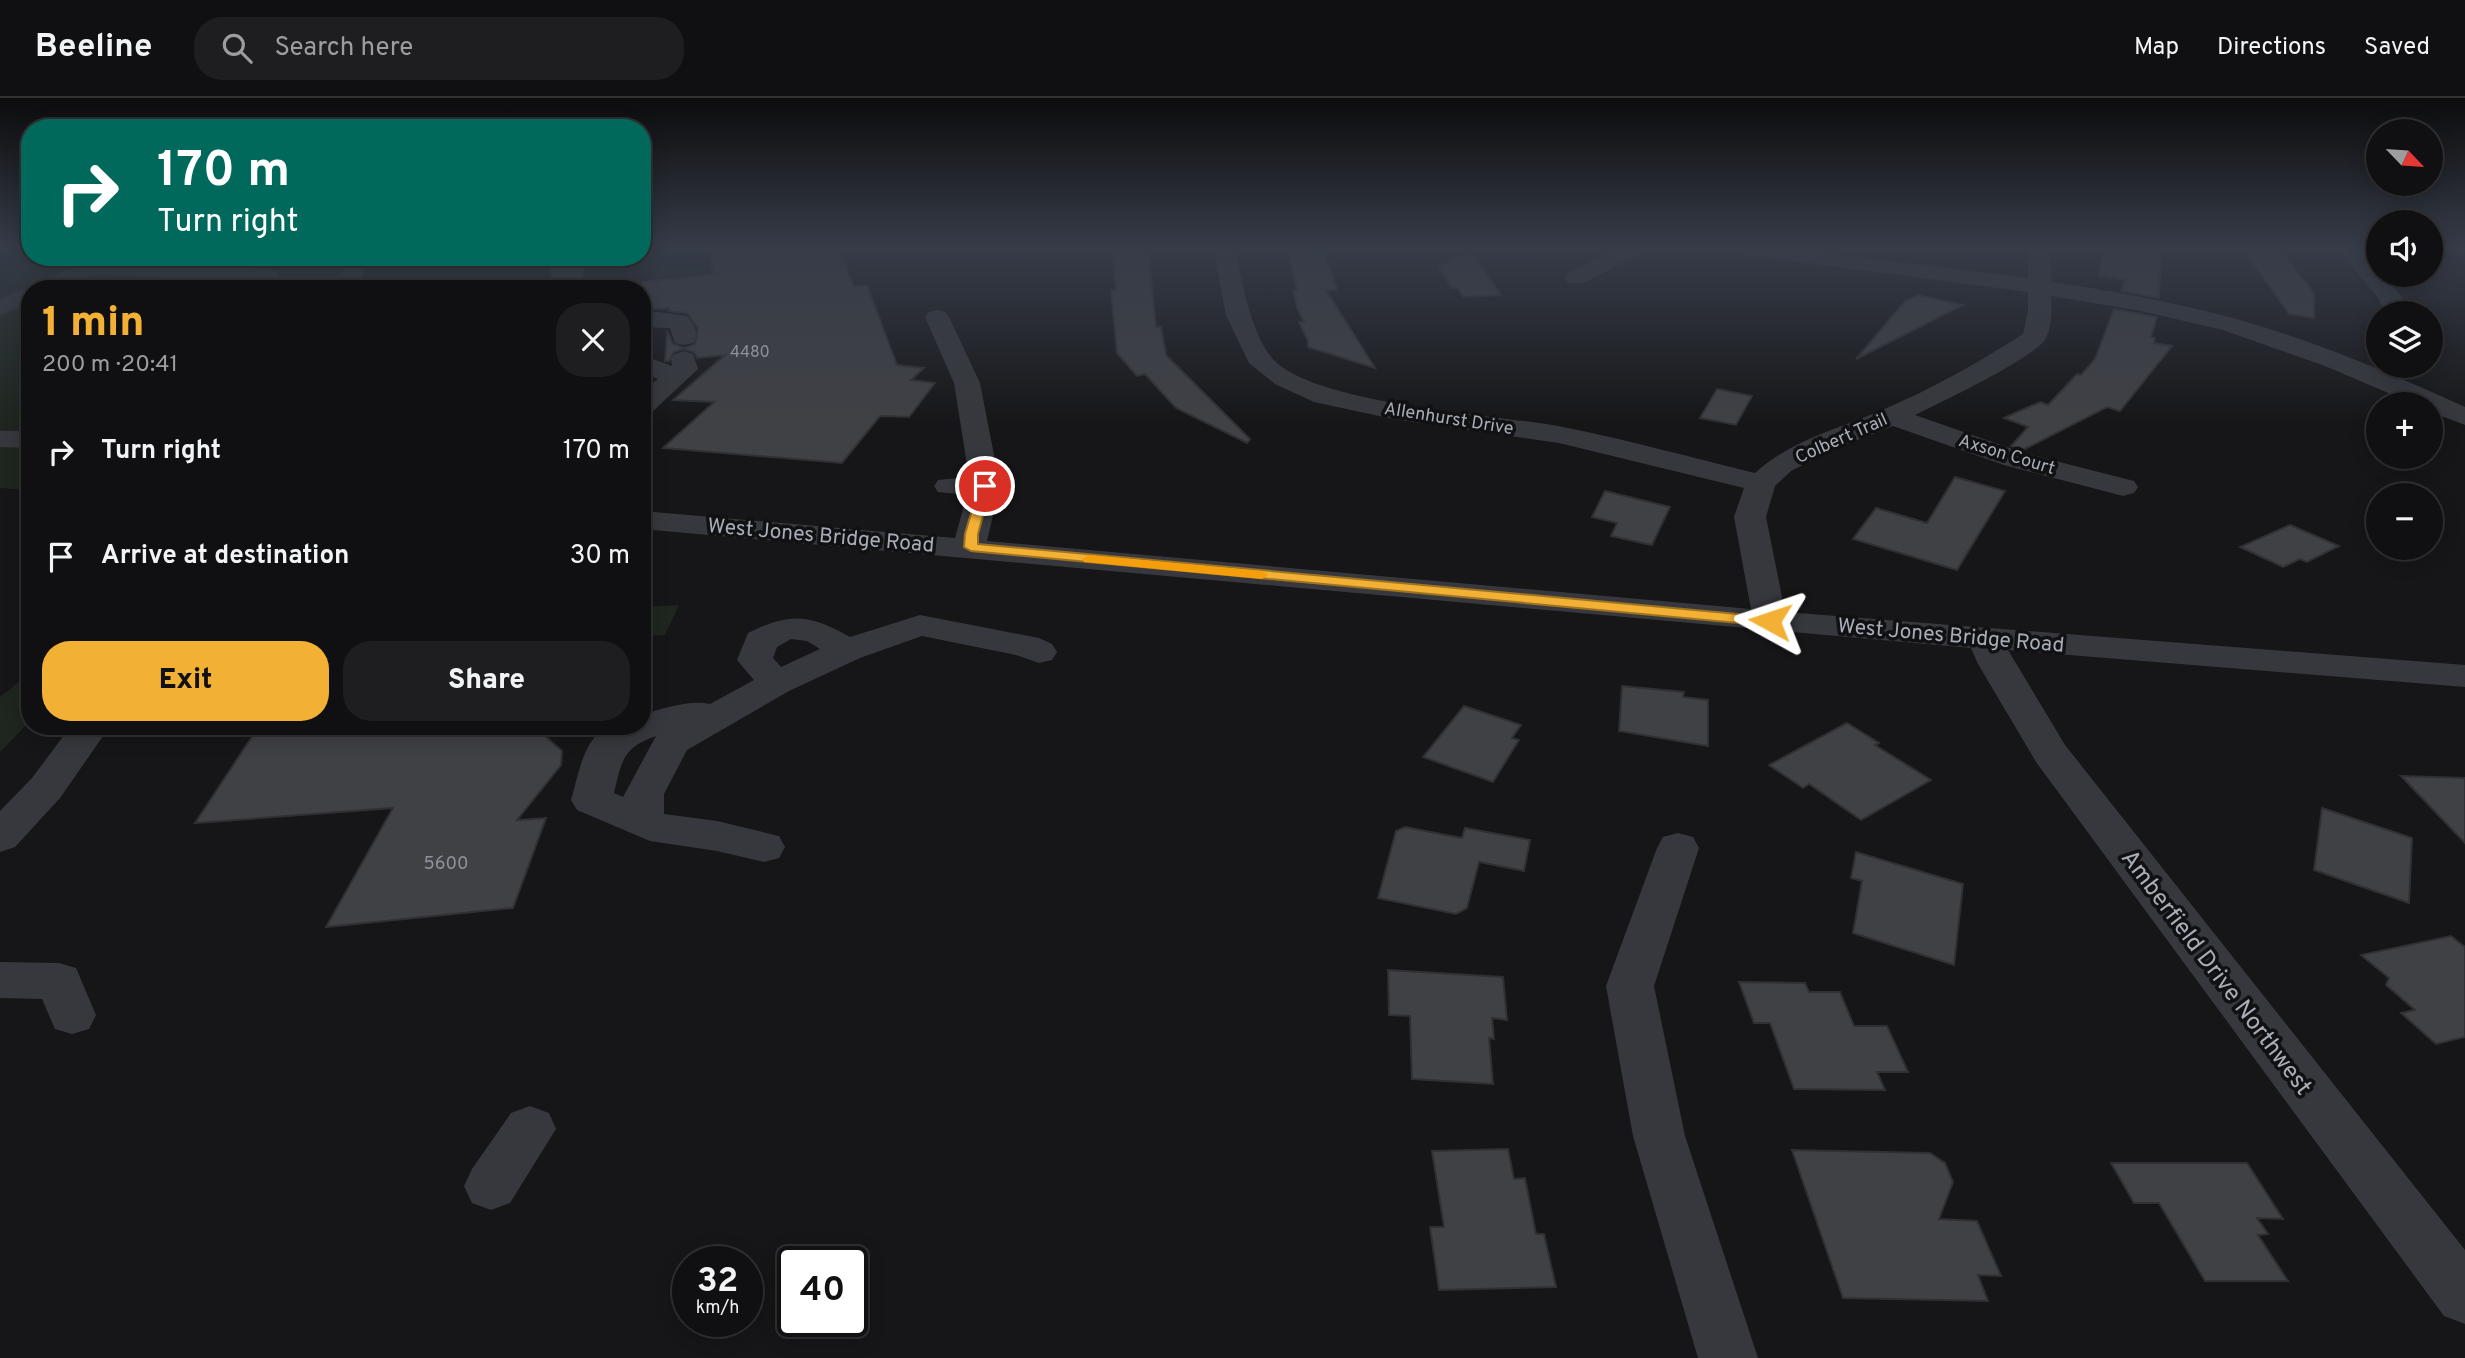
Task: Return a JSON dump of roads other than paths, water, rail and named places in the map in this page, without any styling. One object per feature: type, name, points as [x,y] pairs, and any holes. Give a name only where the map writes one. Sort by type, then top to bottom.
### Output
[{"type":"street","name":"Allenhurst Drive","points":[[1236,307],[1262,363],[1284,378],[1323,396],[1393,411],[1559,435],[1761,483]]},
{"type":"street","name":"Colbert Trail","points":[[1761,483],[1781,465],[1812,449],[1892,416],[1987,368],[2034,337],[2040,307]]},
{"type":"street","points":[[2147,307],[2196,316],[2366,364]]},
{"type":"street","points":[[937,317],[967,383],[985,486],[971,534],[971,547]]},
{"type":"street","points":[[651,319],[678,321],[684,329],[681,358],[651,395]]},
{"type":"street","points":[[651,362],[681,358]]},
{"type":"street","points":[[2392,378],[2465,417]]},
{"type":"street","name":"Axson Court","points":[[1892,416],[2014,459],[2123,487]]},
{"type":"street","points":[[0,439],[21,440]]},
{"type":"street","points":[[1761,483],[1750,517],[1770,621]]},
{"type":"street","points":[[949,486],[985,486]]},
{"type":"street","name":"West Jones Bridge Road","points":[[651,521],[971,547],[1770,621],[2465,676]]},
{"type":"street","points":[[643,820],[644,794],[671,742],[776,683],[848,650],[920,625],[1026,646],[1039,652]]},
{"type":"street","name":"Amberfield Drive Northwest","points":[[1985,638],[1996,664],[2050,753],[2465,1296]]},
{"type":"street","points":[[651,724],[664,719],[727,709]]},
{"type":"street","points":[[0,836],[46,788],[84,735]]},
{"type":"street","points":[[626,735],[610,745],[592,800],[643,820],[650,827],[717,836],[764,847]]},
{"type":"street","points":[[1678,848],[1630,986],[1659,1136],[1728,1358]]},
{"type":"street","points":[[0,980],[59,981],[72,1015]]},
{"type":"street","points":[[491,1186],[530,1129]]}]
